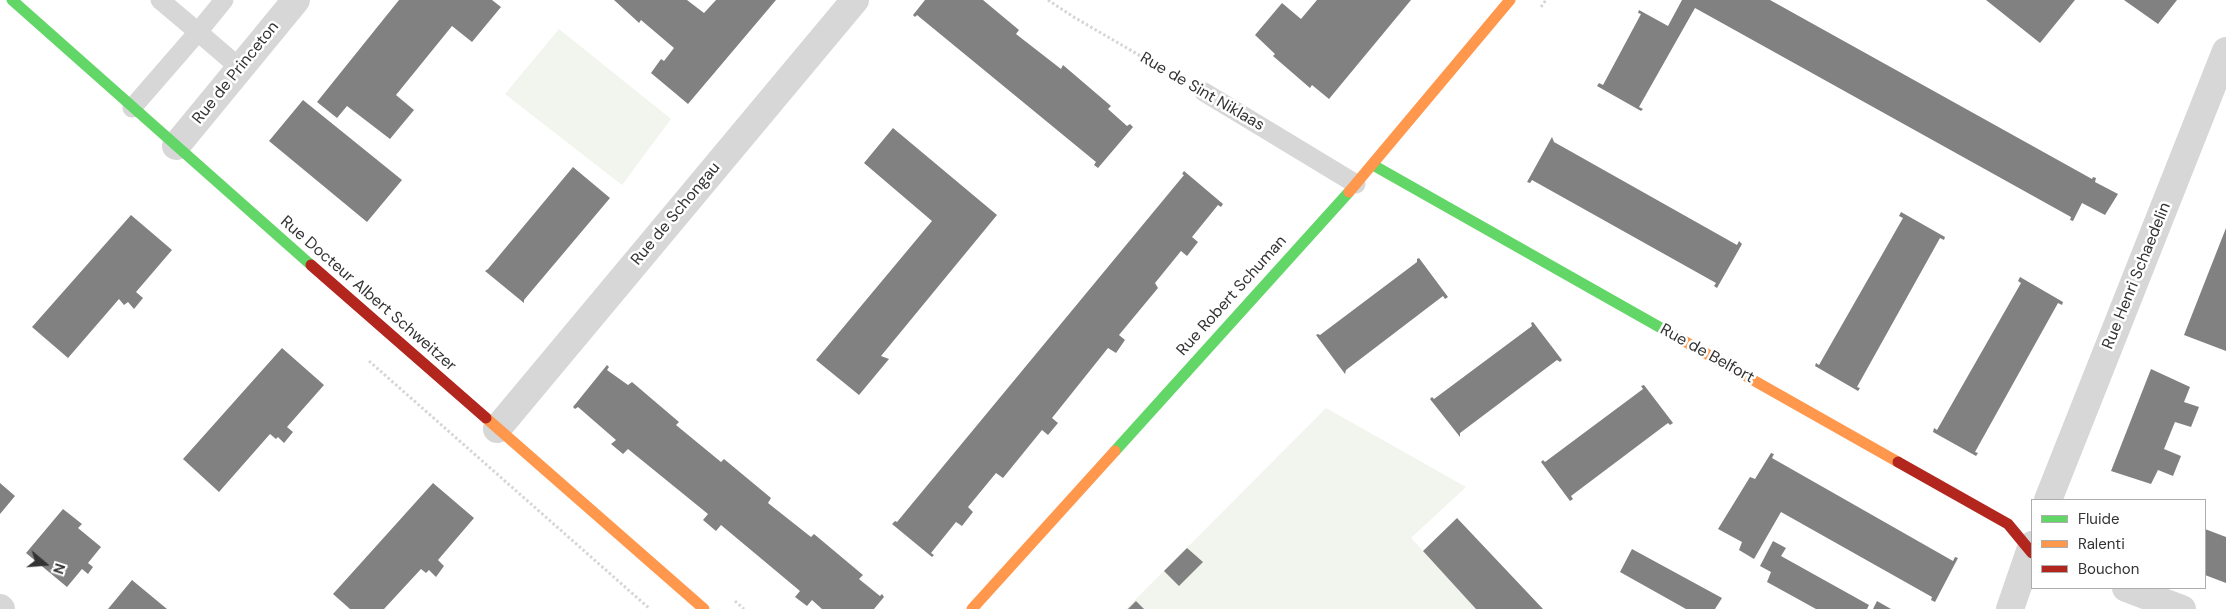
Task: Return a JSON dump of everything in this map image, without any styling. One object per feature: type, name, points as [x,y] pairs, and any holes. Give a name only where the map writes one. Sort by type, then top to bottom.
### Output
[{"type":"street","name":"Rue Docteur Albert Schweitzer","points":[[12,0],[132,108],[704,609]]},
{"type":"street","name":"Rue de Princeton","points":[[176,146],[296,0]]},
{"type":"street","name":"Rue de Schongau","points":[[498,429],[855,0]]},
{"type":"street","name":"Rue Robert Schuman","points":[[972,609],[1373,165],[1510,0]]},
{"type":"street","name":"Rue Henri Schaedelin","points":[[2048,499],[2226,51]]},
{"type":"street","name":"Rue de Belfort","points":[[1373,165],[2008,524],[2031,549]]},
{"type":"street","points":[[2010,609],[2031,553]]},
{"type":"street","points":[[2129,589],[2182,609]]},
{"type":"lane","points":[[160,0],[240,68]]},
{"type":"lane","points":[[132,108],[224,0]]},
{"type":"lane","name":"Rue de Sint Niklaas","points":[[1204,92],[1356,184]]},
{"type":"path","name":"Rue de Sint Niklaas","points":[[1048,0],[1072,16],[1204,92]]},
{"type":"shaded area","points":[[559,29],[671,119],[622,185],[505,94]]},
{"type":"shaded area","points":[[1326,408],[1466,487],[1411,538],[1477,609],[1126,609]]},
{"type":"building","points":[[399,0],[492,0],[501,7],[472,42],[452,26],[396,95],[414,110],[390,139],[347,106],[337,118],[317,102]]},
{"type":"building","points":[[614,0],[687,0],[704,13],[716,0],[776,0],[688,104],[651,73],[661,59],[664,61],[674,48],[641,20],[639,23]]},
{"type":"building","points":[[925,0],[983,0],[1019,30],[1016,34],[1061,69],[1063,65],[1111,106],[1108,109],[1127,126],[1130,124],[1133,127],[1098,168],[1094,165],[1096,162],[917,15],[915,17],[913,15]]},
{"type":"building","points":[[1317,0],[1411,0],[1329,99],[1312,85],[1310,88],[1273,56],[1275,54],[1255,35],[1282,3],[1301,19]]},
{"type":"building","points":[[1682,0],[1770,0],[2092,179],[2093,177],[2096,178],[2095,182],[2118,194],[2105,215],[2082,203],[2073,221],[2070,220],[2071,217],[1695,8],[1639,107],[1643,109],[1641,111],[1597,86],[1599,83],[1603,85],[1641,14],[1638,13],[1639,10],[1668,26]]},
{"type":"building","points":[[1986,0],[2075,0],[2040,43]]},
{"type":"building","points":[[2124,0],[2177,0],[2158,24]]},
{"type":"building","points":[[303,100],[402,180],[367,222],[269,141]]},
{"type":"building","points":[[893,128],[997,215],[881,356],[889,359],[859,395],[816,360],[932,221],[864,163]]},
{"type":"building","points":[[1552,137],[1554,142],[1737,245],[1739,241],[1742,244],[1717,288],[1714,286],[1716,283],[1532,180],[1530,183],[1527,182]]},
{"type":"building","points":[[573,167],[610,198],[524,300],[524,303],[485,271]]},
{"type":"building","points":[[1184,171],[1223,204],[1221,207],[1218,205],[1192,237],[1198,242],[1187,256],[1181,251],[1155,283],[1158,288],[1119,335],[1125,340],[1116,353],[1108,348],[1052,418],[1058,423],[1048,435],[1042,430],[1003,478],[996,473],[968,507],[973,512],[962,526],[956,522],[931,553],[934,555],[932,557],[892,524],[895,521],[897,522],[1184,175],[1182,174]]},
{"type":"building","points":[[1901,212],[1945,237],[1944,240],[1940,238],[1857,387],[1860,388],[1858,391],[1815,366],[1816,363],[1819,365],[1903,218],[1899,216]]},
{"type":"building","points":[[131,215],[172,250],[136,292],[143,298],[134,309],[128,302],[124,305],[119,299],[68,358],[32,327]]},
{"type":"building","points":[[2226,228],[2226,351],[2184,335]]},
{"type":"building","points":[[1419,258],[1448,297],[1445,299],[1443,296],[1346,370],[1345,374],[1316,335],[1320,335],[1417,262]]},
{"type":"building","points":[[2020,277],[2063,302],[2062,305],[2058,303],[1975,452],[1978,453],[1976,456],[1933,432],[1934,428],[1937,430],[2021,283],[2018,281]]},
{"type":"building","points":[[1533,322],[1562,360],[1560,362],[1557,360],[1460,433],[1460,437],[1430,399],[1432,397],[1434,399],[1532,326],[1531,323]]},
{"type":"building","points":[[282,348],[324,385],[287,427],[293,432],[284,443],[278,437],[276,439],[270,434],[219,492],[183,459]]},
{"type":"building","points":[[607,365],[609,367],[607,370],[628,385],[632,382],[679,422],[676,425],[721,462],[724,459],[771,498],[768,503],[811,537],[814,534],[863,575],[859,579],[880,596],[882,594],[884,597],[874,609],[822,609],[812,600],[807,606],[795,597],[800,591],[721,525],[716,531],[703,520],[708,514],[628,449],[623,454],[611,444],[616,440],[578,407],[575,409],[573,407]]},
{"type":"building","points":[[2151,369],[2190,387],[2184,402],[2199,407],[2191,427],[2175,422],[2164,449],[2181,456],[2173,476],[2158,470],[2151,484],[2111,471]]},
{"type":"building","points":[[1644,385],[1673,423],[1670,425],[1668,423],[1571,496],[1573,499],[1570,501],[1541,462],[1543,460],[1545,462],[1643,389],[1641,386]]},
{"type":"building","points":[[1771,453],[1774,454],[1772,458],[1953,561],[1955,557],[1958,558],[1935,602],[1931,600],[1932,597],[1781,512],[1754,559],[1739,550],[1742,542],[1718,529],[1750,477],[1755,479]]},
{"type":"building","points":[[0,483],[15,496],[0,514]]},
{"type":"building","points":[[433,483],[474,518],[438,560],[444,566],[436,577],[429,570],[426,573],[421,569],[384,609],[350,609],[333,594]]},
{"type":"building","points":[[63,509],[82,524],[78,528],[101,547],[88,563],[93,567],[88,574],[82,569],[67,587],[26,553]]},
{"type":"building","points":[[1457,518],[1543,609],[1476,609],[1423,551]]},
{"type":"building","points":[[2206,529],[2226,537],[2226,583],[2206,575]]},
{"type":"building","points":[[1773,541],[1786,548],[1781,556],[1869,605],[1867,609],[1816,609],[1767,582],[1771,572],[1760,566]]},
{"type":"building","points":[[1187,548],[1203,562],[1179,586],[1164,571]]},
{"type":"building","points":[[1632,549],[1722,598],[1715,609],[1686,609],[1620,572]]},
{"type":"building","points":[[132,580],[167,609],[108,609]]},
{"type":"building","points":[[1136,601],[1144,609],[1128,609]]},
{"type":"building","points":[[1877,601],[1891,609],[1873,609]]},
{"type":"traffic: fast","points":[[12,0],[311,265]]},
{"type":"traffic: fast","points":[[1373,165],[1684,341]]},
{"type":"traffic: fast","points":[[1115,451],[1349,192]]},
{"type":"traffic: slow","points":[[1349,192],[1510,0]]},
{"type":"traffic: slow","points":[[1684,341],[1898,462]]},
{"type":"traffic: slow","points":[[486,418],[704,609]]},
{"type":"traffic: slow","points":[[972,609],[1115,451]]},
{"type":"traffic: jam","points":[[311,265],[486,418]]},
{"type":"traffic: jam","points":[[1898,462],[2008,524],[2031,552]]}]
